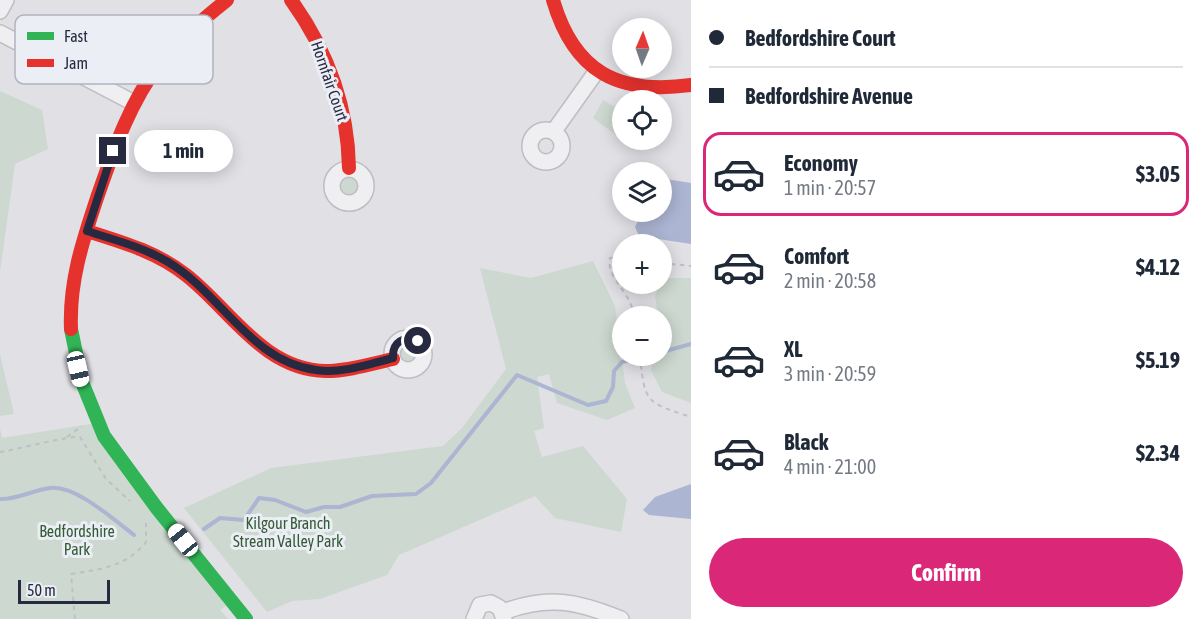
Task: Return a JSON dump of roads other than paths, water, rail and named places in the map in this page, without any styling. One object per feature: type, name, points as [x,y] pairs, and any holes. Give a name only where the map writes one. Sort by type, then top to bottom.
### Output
[{"type":"street","points":[[0,11],[6,0]]},
{"type":"street","points":[[208,15],[227,0]]},
{"type":"street","name":"Hornfair Court","points":[[291,0],[306,19],[322,48],[351,145],[349,168]]},
{"type":"street","points":[[553,0],[564,34],[596,72],[632,87],[654,90],[691,85]]},
{"type":"street","points":[[0,33],[15,41]]},
{"type":"street","points":[[554,131],[596,72]]},
{"type":"street","points":[[98,84],[132,102]]},
{"type":"street","points":[[144,84],[132,102],[119,131],[74,274],[71,316],[81,382],[94,417],[122,461],[246,619]]},
{"type":"street","points":[[87,231],[128,244],[168,261],[204,289],[260,347],[288,364],[318,370],[347,369],[393,358]]},
{"type":"street","points":[[474,619],[477,609],[485,603],[496,604],[503,616],[529,603],[549,601],[600,610],[621,619]]},
{"type":"water","points":[[672,180],[691,183],[691,244],[672,241],[672,234],[638,234],[635,227],[637,222],[672,222]]},
{"type":"water","points":[[691,484],[691,519],[649,515],[643,510],[655,497]]},
{"type":"waterway","points":[[672,349],[691,344]]},
{"type":"waterway","points":[[204,529],[220,518],[244,520],[259,498],[275,500],[306,512],[324,507],[340,507],[372,496],[416,494],[431,483],[517,375],[588,405],[606,401],[613,387],[614,371],[618,366]]},
{"type":"waterway","points":[[0,499],[44,489],[60,489],[83,498],[134,535]]},
{"type":"park label","name":"Kilgour Branch Stream Valley Park","points":[[288,532]]},
{"type":"park label","name":"Bedfordshire Park","points":[[77,540]]}]
